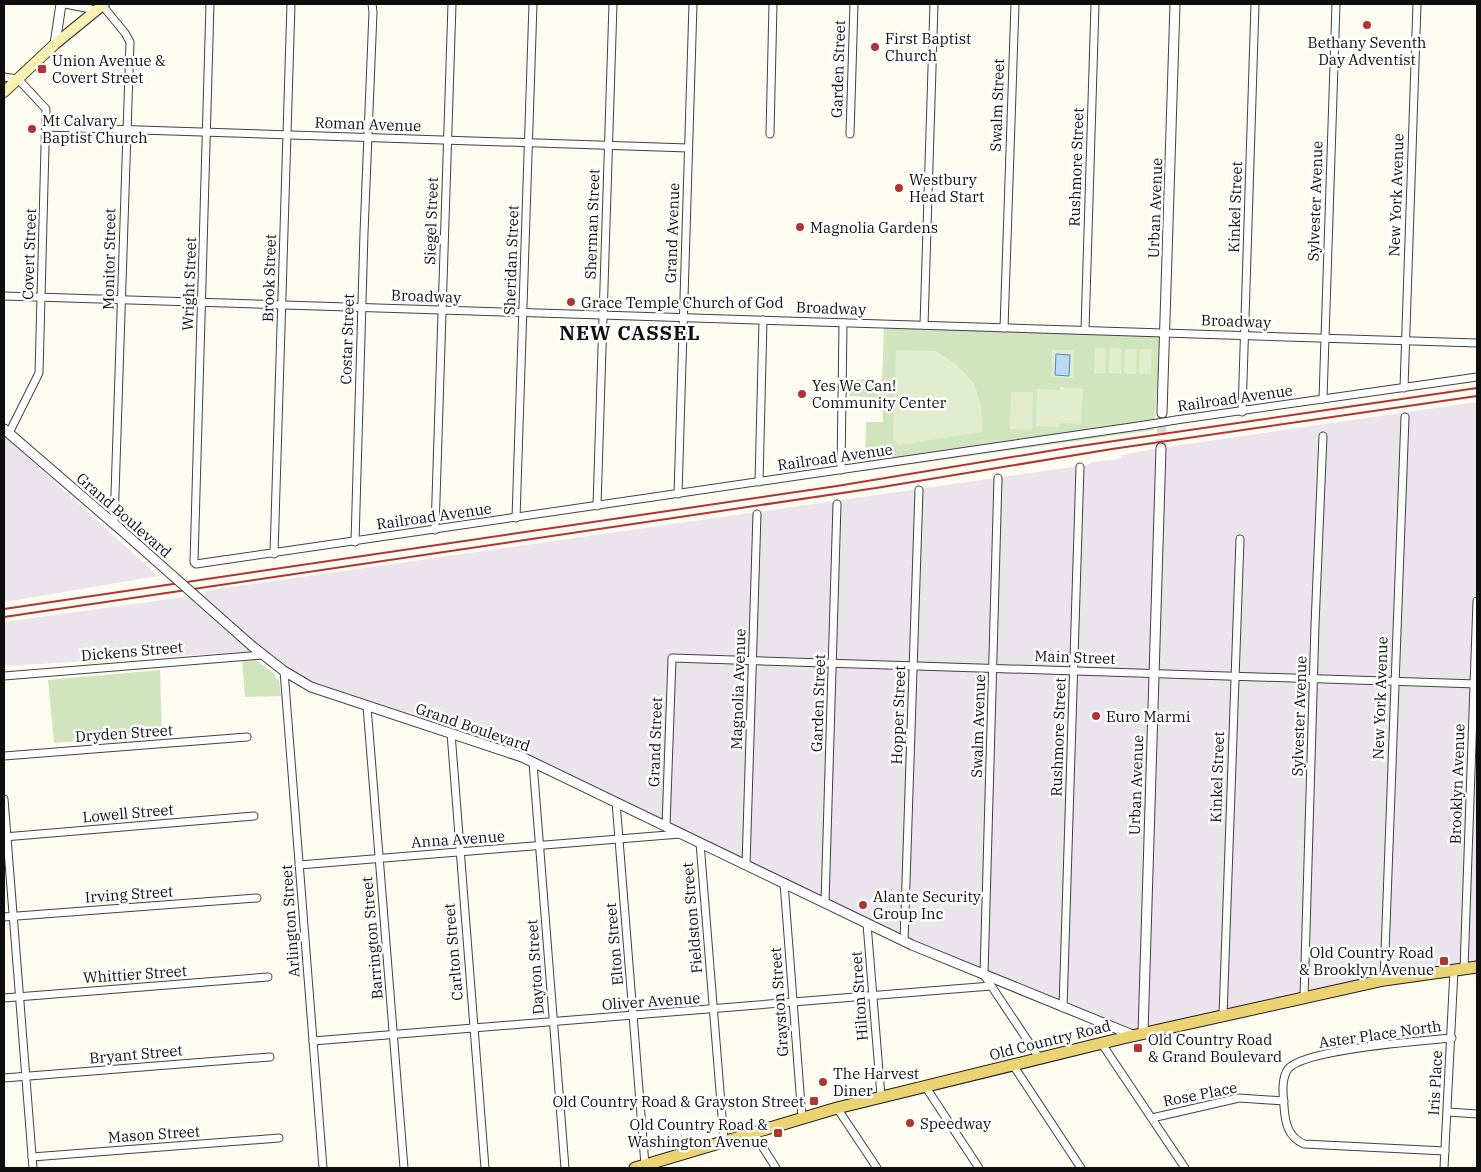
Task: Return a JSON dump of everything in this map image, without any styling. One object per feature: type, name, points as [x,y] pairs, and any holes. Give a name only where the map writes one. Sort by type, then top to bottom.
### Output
[{"type":"main road","points":[[4,92],[55,44],[100,6]]},
{"type":"main road","name":"Old Country Road","points":[[640,1167],[881,1096],[1384,980],[1477,967]]},
{"type":"street","points":[[55,44],[63,4],[100,6]]},
{"type":"street","name":"Wright Street","points":[[196,564],[194,562],[196,479],[210,4]]},
{"type":"street","name":"Brook Street","points":[[274,554],[291,4]]},
{"type":"street","name":"Costar Street","points":[[355,542],[372,4]]},
{"type":"street","name":"Siegel Street","points":[[435,530],[452,4]]},
{"type":"street","name":"Sheridan Street","points":[[516,518],[532,4]]},
{"type":"street","name":"Sherman Street","points":[[597,506],[613,4]]},
{"type":"street","name":"Grand Avenue","points":[[678,494],[693,4]]},
{"type":"street","points":[[770,134],[773,4]]},
{"type":"street","name":"Garden Street","points":[[850,134],[854,4]]},
{"type":"street","points":[[924,325],[934,4]]},
{"type":"street","name":"Swalm Street","points":[[1004,328],[1014,4]]},
{"type":"street","name":"Rushmore Street","points":[[1085,330],[1095,4]]},
{"type":"street","name":"Urban Avenue","points":[[1162,413],[1175,4]]},
{"type":"street","name":"Kinkel Street","points":[[1242,412],[1255,4]]},
{"type":"street","name":"Sylvester Avenue","points":[[1323,399],[1336,4]]},
{"type":"street","name":"New York Avenue","points":[[1404,388],[1417,4]]},
{"type":"street","name":"Monitor Street","points":[[100,6],[125,33],[130,42],[117,526]]},
{"type":"street","points":[[4,77],[18,79]]},
{"type":"street","name":"Covert Street","points":[[6,431],[39,373],[46,109],[18,79]]},
{"type":"street","name":"Roman Avenue","points":[[46,127],[688,148]]},
{"type":"street","name":"Broadway","points":[[4,296],[1477,343]]},
{"type":"street","points":[[759,482],[763,320]]},
{"type":"street","points":[[841,470],[843,323]]},
{"type":"street","name":"Railroad Avenue","points":[[196,564],[1477,377]]},
{"type":"street","name":"New York Avenue","points":[[1384,980],[1405,417]]},
{"type":"street","name":"Grand Boulevard","points":[[6,431],[117,526],[263,656],[310,687],[502,749],[666,826],[904,942],[1063,1008],[1139,1035]]},
{"type":"street","name":"Sylvester Avenue","points":[[1304,998],[1324,436]]},
{"type":"street","name":"Urban Avenue","points":[[1139,1035],[1161,448]]},
{"type":"street","name":"Rushmore Street","points":[[1063,1008],[1080,467]]},
{"type":"street","name":"Swalm Avenue","points":[[984,975],[998,478]]},
{"type":"street","name":"Hopper Street","points":[[904,942],[919,490]]},
{"type":"street","name":"Garden Street","points":[[825,903],[837,504]]},
{"type":"street","name":"Magnolia Avenue","points":[[746,865],[757,514]]},
{"type":"street","name":"Kinkel Street","points":[[1223,1016],[1240,539]]},
{"type":"street","name":"Brooklyn Avenue","points":[[1459,969],[1476,684],[1477,600]]},
{"type":"street","name":"Dickens Street","points":[[4,676],[263,656]]},
{"type":"street","name":"Main Street","points":[[672,658],[1476,684]]},
{"type":"street","name":"Grand Street","points":[[666,826],[672,658]]},
{"type":"street","name":"Arlington Street","points":[[284,671],[323,1168]]},
{"type":"street","name":"Barrington Street","points":[[367,706],[404,1168]]},
{"type":"street","name":"Carlton Street","points":[[451,733],[484,1168]]},
{"type":"street","name":"Dryden Street","points":[[4,756],[247,737]]},
{"type":"street","name":"Dayton Street","points":[[533,763],[565,1168]]},
{"type":"street","points":[[4,798],[5,837],[33,1168]]},
{"type":"street","points":[[616,802],[619,840]]},
{"type":"street","name":"Lowell Street","points":[[5,837],[254,816]]},
{"type":"street","name":"Anna Avenue","points":[[299,865],[682,834]]},
{"type":"street","name":"Elton Street","points":[[619,840],[633,1016],[640,1167]]},
{"type":"street","name":"Fieldston Street","points":[[700,843],[724,1141]]},
{"type":"street","name":"Grayston Street","points":[[784,883],[802,1118]]},
{"type":"street","name":"Irving Street","points":[[4,917],[257,898]]},
{"type":"street","name":"Hilton Street","points":[[867,924],[881,1096]]},
{"type":"street","name":"Iris Place","points":[[1444,1168],[1452,1038],[1459,969]]},
{"type":"street","points":[[984,975],[1040,1059]]},
{"type":"street","name":"Whittier Street","points":[[4,998],[268,977]]},
{"type":"street","name":"Oliver Avenue","points":[[313,1041],[991,986]]},
{"type":"street","name":"Aster Place North","points":[[1445,1151],[1304,1144],[1291,1135],[1285,1120],[1285,1075],[1289,1068],[1297,1062],[1347,1050],[1452,1038]]},
{"type":"street","points":[[1102,1044],[1185,1168]]},
{"type":"street","name":"Bryant Street","points":[[4,1078],[270,1057]]},
{"type":"street","points":[[1013,1065],[1081,1168]]},
{"type":"street","points":[[925,1086],[979,1168]]},
{"type":"street","name":"Rose Place","points":[[1152,1118],[1239,1098],[1284,1100]]},
{"type":"street","points":[[837,1108],[877,1168]]},
{"type":"street","points":[[1448,1112],[1477,1114]]},
{"type":"street","points":[[754,1132],[776,1168]]},
{"type":"street","name":"Mason Street","points":[[32,1157],[279,1138]]},
{"type":"shaded area","points":[[1477,402],[1477,962],[1422,969],[1133,1030],[891,931],[517,749],[303,678],[262,651],[4,666],[4,622],[206,594],[204,591],[1086,465],[1093,462],[1120,459],[1122,455],[1154,449]]},
{"type":"shaded area","points":[[4,436],[158,576],[4,602]]},
{"type":"green space","points":[[884,326],[1161,336],[1154,430],[865,471],[866,422],[883,422],[882,398],[849,396],[850,379],[882,380]]},
{"type":"green space","points":[[1095,348],[1106,349],[1105,374],[1094,373]]},
{"type":"green space","points":[[1110,348],[1122,349],[1121,374],[1109,373]]},
{"type":"green space","points":[[1125,349],[1137,349],[1136,374],[1124,374]]},
{"type":"green space","points":[[1140,349],[1152,349],[1151,374],[1139,374]]},
{"type":"green space","points":[[896,350],[936,351],[957,365],[974,383],[981,405],[983,432],[899,445],[893,439]]},
{"type":"green space","points":[[1052,350],[1074,350],[1074,378],[1051,377]]},
{"type":"green space","points":[[1060,387],[1083,389],[1081,424],[1059,423],[1059,427],[1036,426],[1037,389],[1060,390]]},
{"type":"green space","points":[[1011,392],[1033,392],[1032,430],[1010,429]]},
{"type":"green space","points":[[256,660],[276,675],[275,677],[279,681],[281,696],[245,697],[242,661]]},
{"type":"green space","points":[[160,670],[162,734],[54,743],[48,680]]},
{"type":"water","points":[[1056,354],[1070,355],[1069,376],[1055,375]]},
{"type":"tunnel","points":[[1161,448],[1162,413]]},
{"type":"railway","points":[[4,609],[837,486],[1073,447],[1477,388]]},
{"type":"railway","points":[[4,617],[876,488],[1112,449],[1477,396]]},
{"type":"place","name":"Bethany Seventh Day Adventist","points":[[1367,25]]},
{"type":"place","name":"First Baptist Church","points":[[875,47]]},
{"type":"place","name":"Union Avenue & Covert Street","points":[[42,69]]},
{"type":"place","name":"Mt Calvary Baptist Church","points":[[32,129]]},
{"type":"place","name":"Westbury Head Start","points":[[899,188]]},
{"type":"place","name":"Magnolia Gardens","points":[[800,227]]},
{"type":"place","name":"Grace Temple Church of God","points":[[571,302]]},
{"type":"place","name":"Yes We Can! Community Center","points":[[802,394]]},
{"type":"place","name":"Euro Marmi","points":[[1096,716]]},
{"type":"place","name":"Alante Security Group Inc","points":[[863,905]]},
{"type":"place","name":"Old Country Road & Brooklyn Avenue","points":[[1444,961]]},
{"type":"place","name":"Old Country Road & Grand Boulevard","points":[[1138,1048]]},
{"type":"place","name":"The Harvest Diner","points":[[823,1082]]},
{"type":"place","name":"Old Country Road & Grayston Street","points":[[814,1101]]},
{"type":"place","name":"Speedway","points":[[910,1123]]},
{"type":"place","name":"Old Country Road & Washington Avenue","points":[[778,1133]]},
{"type":"district","name":"NEW CASSEL","points":[[630,332]]}]
